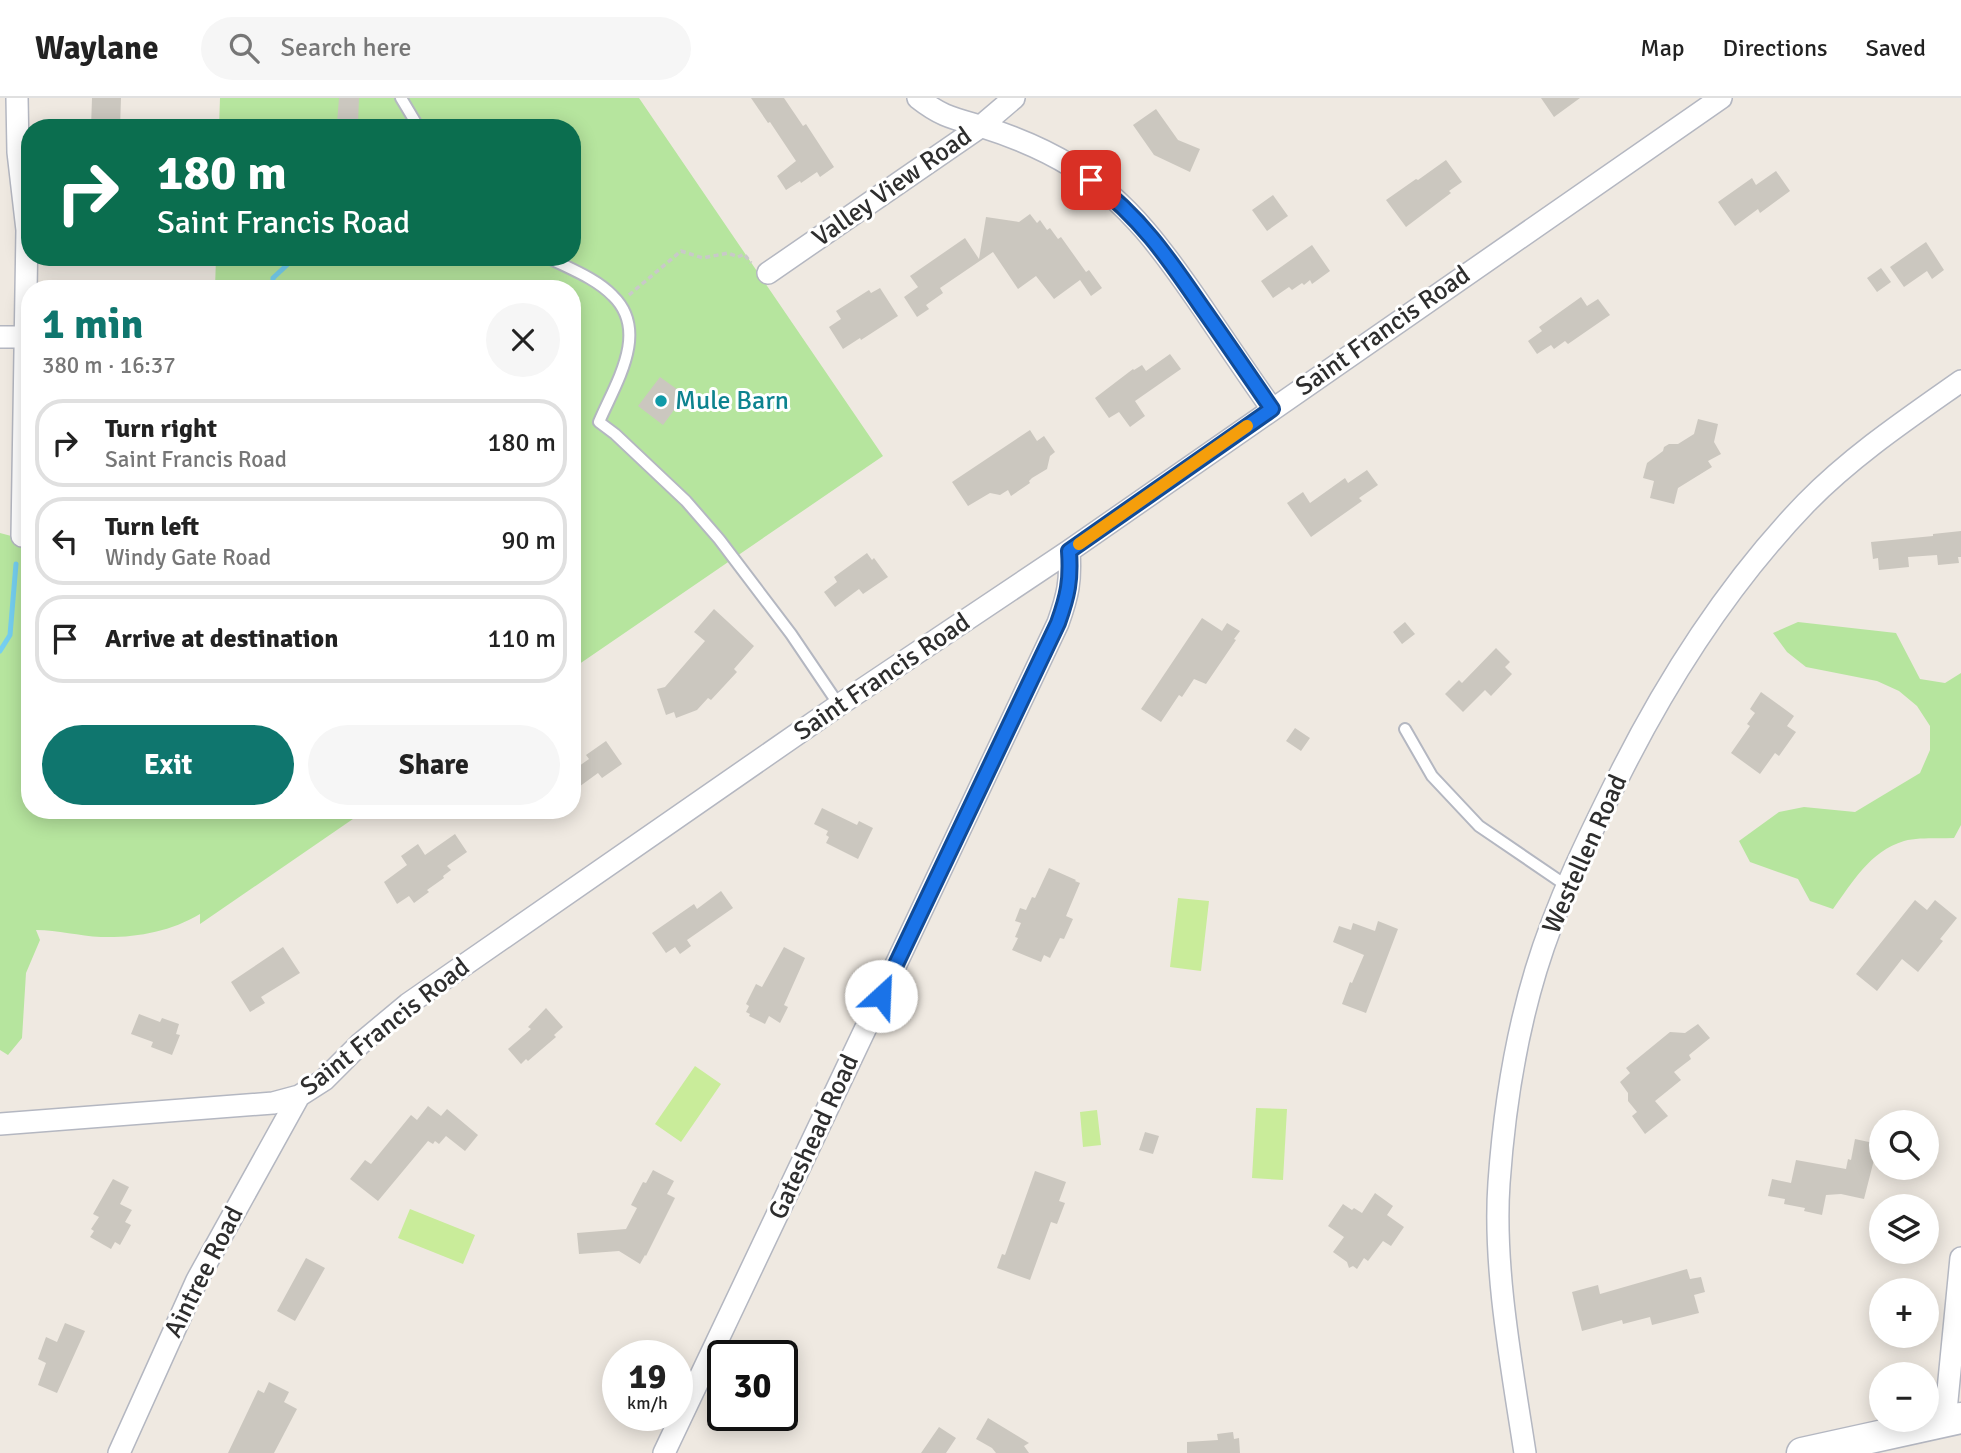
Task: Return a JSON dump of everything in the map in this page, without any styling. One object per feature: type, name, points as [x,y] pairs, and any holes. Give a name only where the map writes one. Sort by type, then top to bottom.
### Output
[{"type":"street","points":[[17,98],[21,178]]},
{"type":"street","points":[[918,98],[935,111],[956,120],[1038,147],[1074,168],[1108,193],[1139,222],[1169,259],[1272,409]]},
{"type":"street","name":"Valley View Road","points":[[768,273],[980,127],[1014,98]]},
{"type":"street","name":"Saint Francis Road","points":[[0,1124],[273,1103],[299,1096],[324,1080],[360,1044],[408,1004],[839,705],[1069,551],[1721,98]]},
{"type":"street","points":[[0,337],[21,337]]},
{"type":"street","name":"Westellen Road","points":[[1525,1453],[1503,1296],[1499,1185],[1513,1065],[1524,1013],[1537,967],[1567,886],[1608,797],[1658,703],[1730,593],[1784,528],[1831,479],[1882,437],[1961,382]]},
{"type":"street","name":"Gateshead Road","points":[[664,1453],[1058,623],[1067,599],[1069,551]]},
{"type":"street","name":"Aintree Road","points":[[119,1453],[197,1280],[299,1096]]},
{"type":"street","points":[[1802,1453],[1953,1420],[1961,1258]]},
{"type":"lane","points":[[401,98],[414,119]]},
{"type":"lane","points":[[564,266],[612,295],[624,310],[629,325],[630,339],[626,358],[599,422],[686,501],[719,539],[791,634],[839,705]]},
{"type":"lane","points":[[1405,729],[1432,776],[1479,826],[1567,886]]},
{"type":"path","points":[[619,303],[681,251],[703,258],[728,253],[738,257],[744,254],[761,278],[768,273]]},
{"type":"green space","points":[[220,98],[639,98],[883,456],[581,663],[581,280],[215,280],[216,266],[581,266],[581,119],[219,119]]},
{"type":"green space","points":[[0,533],[21,539],[21,819],[353,819],[200,924],[200,914],[152,933],[127,936],[101,937],[36,930],[40,940],[26,973],[22,1038],[8,1055],[0,1050]]},
{"type":"green space","points":[[1798,622],[1896,633],[1920,679],[1945,683],[1961,673],[1961,825],[1954,838],[1904,841],[1881,852],[1863,869],[1833,909],[1810,901],[1798,879],[1750,862],[1739,841],[1779,812],[1804,807],[1855,812],[1920,773],[1930,750],[1930,726],[1917,706],[1899,691],[1877,681],[1806,667],[1787,652],[1773,633]]},
{"type":"green space","points":[[1178,898],[1209,901],[1201,971],[1170,967]]},
{"type":"green space","points":[[695,1066],[721,1084],[681,1142],[655,1124]]},
{"type":"green space","points":[[1256,1108],[1287,1109],[1283,1180],[1252,1178]]},
{"type":"green space","points":[[1097,1110],[1101,1145],[1083,1147],[1080,1112]]},
{"type":"green space","points":[[410,1209],[475,1235],[463,1264],[398,1238]]},
{"type":"building","points":[[92,98],[121,98],[120,119],[91,119]]},
{"type":"building","points":[[339,98],[359,98],[358,119],[337,119]]},
{"type":"building","points":[[751,98],[784,98],[803,126],[806,124],[834,167],[820,177],[817,172],[786,190],[777,176],[796,161]]},
{"type":"building","points":[[1541,98],[1580,98],[1554,117]]},
{"type":"building","points":[[1156,109],[1178,140],[1200,149],[1190,172],[1154,155],[1133,125]]},
{"type":"building","points":[[1446,160],[1462,182],[1406,227],[1386,200]]},
{"type":"building","points":[[1776,171],[1790,191],[1760,213],[1758,209],[1735,226],[1718,202],[1752,178],[1756,185]]},
{"type":"building","points":[[1273,195],[1288,216],[1267,231],[1252,210]]},
{"type":"building","points":[[1030,214],[1037,223],[1040,220],[1047,230],[1050,228],[1058,239],[1061,237],[1086,272],[1089,270],[1102,288],[1091,296],[1080,280],[1054,299],[1036,276],[1018,289],[993,252],[940,288],[943,293],[926,305],[929,309],[917,317],[904,297],[918,287],[910,276],[965,238],[979,259],[986,217],[1019,222]]},
{"type":"building","points":[[1926,242],[1944,270],[1932,279],[1927,271],[1904,287],[1890,267]]},
{"type":"building","points":[[1312,245],[1330,271],[1312,284],[1310,280],[1292,290],[1289,287],[1273,298],[1261,281]]},
{"type":"building","points":[[1881,268],[1891,282],[1877,292],[1867,278]]},
{"type":"building","points":[[880,288],[898,316],[843,349],[829,327],[841,319],[836,311],[869,290],[871,293]]},
{"type":"building","points":[[1581,297],[1587,306],[1598,299],[1610,315],[1568,344],[1565,341],[1554,349],[1551,345],[1537,354],[1528,341],[1542,331],[1539,327]]},
{"type":"building","points":[[1170,354],[1181,369],[1135,401],[1145,416],[1130,427],[1119,412],[1109,418],[1095,398],[1133,369],[1142,365],[1146,371]]},
{"type":"building","name":"Mule Barn","points":[[660,377],[685,395],[663,425],[638,406]]},
{"type":"building","points":[[1698,419],[1718,424],[1714,442],[1721,454],[1708,461],[1712,467],[1678,488],[1674,504],[1650,498],[1654,481],[1643,478],[1647,463],[1663,451],[1664,447],[1678,444],[1694,434]]},
{"type":"building","points":[[1030,430],[1037,441],[1044,436],[1055,452],[1050,456],[1047,469],[1011,496],[1008,490],[1000,495],[990,493],[968,506],[952,482]]},
{"type":"building","points":[[1367,470],[1378,485],[1359,498],[1362,501],[1311,537],[1287,503],[1303,492],[1310,503],[1345,478],[1348,483]]},
{"type":"building","points":[[1961,531],[1959,563],[1938,565],[1937,555],[1908,557],[1909,567],[1879,570],[1878,558],[1873,559],[1871,542]]},
{"type":"building","points":[[867,553],[888,577],[863,594],[859,589],[835,607],[824,592],[837,582],[834,577]]},
{"type":"building","points":[[714,609],[754,646],[734,669],[737,672],[711,700],[708,698],[697,710],[676,718],[674,712],[666,715],[657,689],[665,687],[705,641],[694,632]]},
{"type":"building","points":[[1202,618],[1222,631],[1227,623],[1240,631],[1206,684],[1194,679],[1182,697],[1179,695],[1161,722],[1141,709]]},
{"type":"building","points":[[1405,622],[1415,634],[1402,644],[1393,632]]},
{"type":"building","points":[[1496,648],[1510,662],[1505,667],[1512,674],[1491,696],[1485,690],[1463,712],[1445,694],[1459,680],[1462,683]]},
{"type":"building","points":[[1761,692],[1794,716],[1787,726],[1796,732],[1779,756],[1775,753],[1760,774],[1731,753],[1750,726],[1747,724],[1755,713],[1750,709]]},
{"type":"building","points":[[1295,728],[1310,738],[1301,751],[1286,741]]},
{"type":"building","points":[[606,741],[622,764],[602,778],[598,773],[581,785],[581,765],[589,759],[586,755]]},
{"type":"building","points":[[822,808],[857,825],[859,821],[873,828],[858,859],[826,843],[828,831],[814,824]]},
{"type":"building","points":[[455,834],[467,852],[447,866],[451,870],[427,890],[429,892],[414,903],[409,896],[397,904],[384,882],[407,865],[401,856],[418,844],[425,855]]},
{"type":"building","points":[[1049,868],[1080,883],[1066,916],[1073,919],[1064,939],[1060,938],[1050,958],[1044,955],[1041,962],[1012,950],[1021,923],[1015,921],[1020,908],[1026,910],[1032,897],[1035,898]]},
{"type":"building","points":[[721,891],[733,908],[687,940],[691,946],[680,954],[675,947],[666,953],[652,933],[694,904],[697,909]]},
{"type":"building","points":[[1915,900],[1927,910],[1935,900],[1957,918],[1940,939],[1943,941],[1918,972],[1902,959],[1877,991],[1856,974]]},
{"type":"building","points":[[1378,921],[1398,929],[1366,1013],[1342,1004],[1364,955],[1333,942],[1339,926],[1351,930],[1353,923],[1375,931]]},
{"type":"building","points":[[283,947],[300,973],[261,997],[265,1003],[250,1012],[231,982]]},
{"type":"building","points":[[784,947],[805,958],[784,1005],[788,1007],[780,1023],[769,1016],[765,1024],[749,1016],[746,1012],[749,1006],[746,1004],[756,984],[762,987]]},
{"type":"building","points":[[546,1008],[563,1027],[554,1035],[556,1037],[521,1064],[508,1049],[531,1029],[528,1027]]},
{"type":"building","points":[[139,1014],[160,1022],[162,1018],[179,1024],[176,1034],[180,1035],[172,1055],[151,1047],[153,1042],[131,1034]]},
{"type":"building","points":[[1698,1024],[1710,1038],[1689,1055],[1691,1059],[1674,1072],[1681,1080],[1655,1101],[1668,1116],[1645,1134],[1632,1116],[1637,1112],[1628,1101],[1628,1093],[1620,1082],[1630,1073],[1626,1068],[1670,1032],[1685,1033]]},
{"type":"building","points":[[428,1106],[441,1116],[447,1109],[478,1135],[465,1151],[446,1136],[439,1144],[428,1141],[378,1201],[350,1179],[365,1160],[371,1164],[411,1115],[417,1120]]},
{"type":"building","points":[[1145,1132],[1159,1136],[1153,1154],[1139,1150]]},
{"type":"building","points":[[1855,1139],[1869,1142],[1869,1179],[1864,1199],[1841,1194],[1826,1195],[1822,1215],[1784,1204],[1785,1199],[1768,1196],[1772,1179],[1791,1183],[1796,1160],[1846,1169],[1848,1159],[1851,1160]]},
{"type":"building","points":[[653,1170],[674,1181],[667,1194],[675,1198],[640,1264],[619,1251],[579,1254],[577,1233],[626,1229],[637,1208],[631,1205]]},
{"type":"building","points":[[1035,1171],[1066,1182],[1059,1201],[1065,1203],[1057,1224],[1051,1222],[1030,1280],[997,1268],[1002,1254],[1005,1255]]},
{"type":"building","points":[[113,1179],[129,1187],[120,1204],[132,1210],[125,1222],[131,1225],[120,1245],[115,1242],[111,1249],[90,1237],[94,1231],[91,1229],[99,1217],[93,1214]]},
{"type":"building","points":[[1375,1193],[1393,1206],[1387,1215],[1404,1227],[1391,1246],[1383,1241],[1368,1261],[1364,1258],[1357,1269],[1353,1266],[1349,1268],[1347,1262],[1333,1252],[1344,1237],[1328,1226],[1343,1204],[1362,1213]]},
{"type":"building","points":[[306,1258],[325,1268],[295,1321],[277,1311]]},
{"type":"building","points":[[1687,1269],[1690,1279],[1701,1277],[1705,1292],[1694,1295],[1699,1313],[1652,1325],[1650,1317],[1623,1324],[1622,1320],[1582,1331],[1572,1292],[1598,1285],[1600,1294]]},
{"type":"building","points":[[65,1323],[85,1331],[57,1393],[38,1385],[46,1363],[38,1359],[46,1337],[57,1342]]},
{"type":"building","points":[[269,1382],[289,1392],[284,1402],[297,1409],[274,1453],[228,1453],[258,1390],[264,1393]]},
{"type":"building","points":[[988,1418],[1029,1443],[1024,1446],[1029,1453],[996,1453],[976,1439]]},
{"type":"building","points":[[939,1427],[956,1438],[946,1453],[921,1453]]},
{"type":"building","points":[[1233,1432],[1234,1439],[1239,1438],[1240,1453],[1187,1453],[1187,1442],[1218,1440],[1217,1434]]},
{"type":"waterway","points":[[273,280],[286,266]]},
{"type":"waterway","points":[[0,651],[10,635],[16,564]]},
{"type":"slow traffic","points":[[1079,544],[1247,426]]},
{"type":"place","name":"Mule Barn","points":[[661,401]]},
{"type":"route","points":[[881,996],[1058,623],[1067,599],[1069,551],[1272,409],[1169,259],[1139,222],[1091,180]]}]
